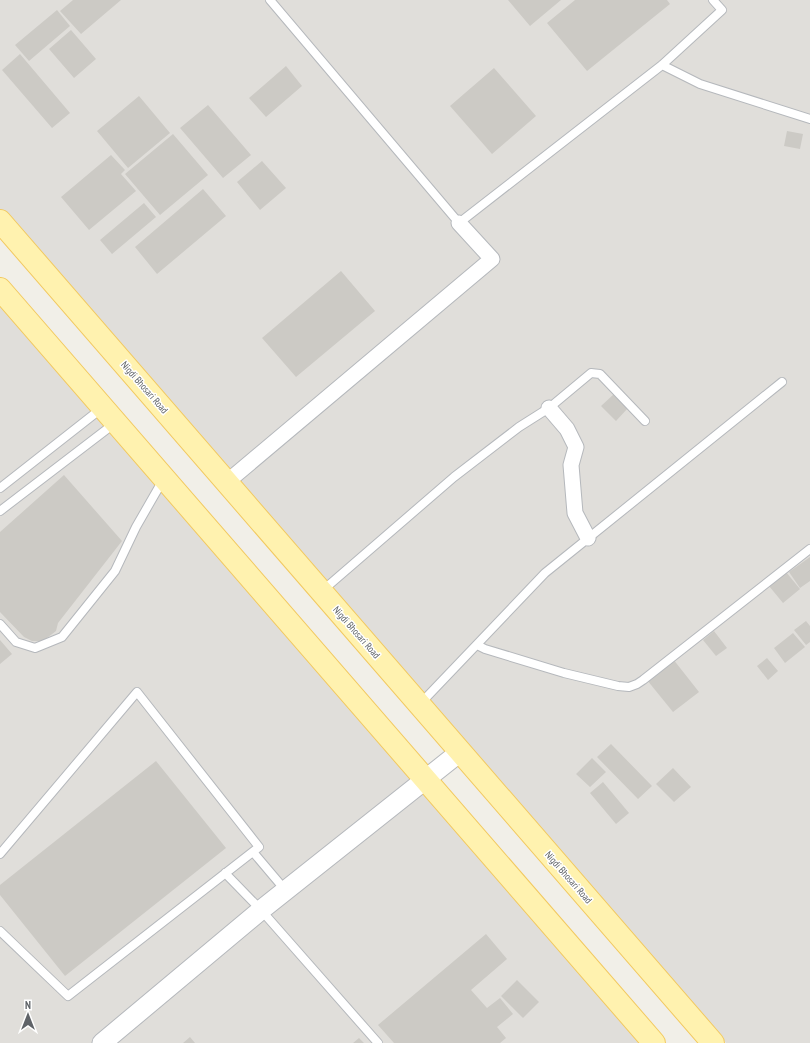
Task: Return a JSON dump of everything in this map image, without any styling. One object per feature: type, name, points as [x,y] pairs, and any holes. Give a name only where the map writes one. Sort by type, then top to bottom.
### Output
[{"type":"main road","name":"Nigdi Bhosari Road","points":[[0,221],[713,1043]]},
{"type":"main road","points":[[0,289],[654,1043]]},
{"type":"street","points":[[227,482],[492,259],[459,223]]},
{"type":"street","points":[[549,408],[567,429],[576,447],[571,465],[575,513],[588,538]]},
{"type":"street","points":[[102,1043],[261,910],[460,752]]},
{"type":"lane","points":[[270,0],[459,223],[662,65],[722,10],[713,0]]},
{"type":"lane","points":[[662,65],[700,84],[810,119]]},
{"type":"lane","points":[[322,591],[454,477],[519,427],[549,408],[591,373],[600,374],[645,421]]},
{"type":"lane","points":[[420,705],[545,573],[782,382]]},
{"type":"lane","points":[[0,488],[109,415]]},
{"type":"lane","points":[[0,511],[109,415]]},
{"type":"lane","points":[[0,624],[16,642],[35,648],[62,637],[115,571],[136,527],[164,479]]},
{"type":"lane","points":[[477,645],[485,649],[564,673],[618,686],[629,687],[643,680],[810,549]]},
{"type":"lane","points":[[0,854],[137,692],[259,848],[68,996],[0,930]]},
{"type":"lane","points":[[253,852],[286,891]]},
{"type":"lane","points":[[225,873],[261,910],[378,1043]]},
{"type":"shaded area","points":[[0,0],[810,0],[810,1043],[726,1043],[0,213]]},
{"type":"shaded area","points":[[0,302],[645,1043],[0,1043]]},
{"type":"building","points":[[73,0],[121,0],[81,34],[60,11]]},
{"type":"building","points":[[508,0],[561,0],[530,26]]},
{"type":"building","points":[[575,0],[667,0],[670,4],[587,71],[547,23]]},
{"type":"building","points":[[57,10],[70,26],[29,61],[15,45]]},
{"type":"building","points":[[71,30],[96,59],[74,78],[49,49]]},
{"type":"building","points":[[20,54],[70,113],[52,128],[2,70]]},
{"type":"building","points":[[286,66],[302,86],[266,117],[249,98]]},
{"type":"building","points":[[494,68],[536,116],[492,154],[450,106]]},
{"type":"building","points":[[139,96],[170,133],[128,168],[97,131]]},
{"type":"building","points":[[208,105],[251,155],[223,178],[180,128]]},
{"type":"building","points":[[787,131],[803,134],[800,149],[784,146]]},
{"type":"building","points":[[173,134],[208,175],[160,215],[125,174]]},
{"type":"building","points":[[111,155],[125,170],[121,174],[136,191],[89,230],[61,197]]},
{"type":"building","points":[[262,161],[286,188],[260,210],[237,182]]},
{"type":"building","points":[[203,189],[226,216],[157,274],[135,247]]},
{"type":"building","points":[[144,203],[156,217],[112,254],[100,240]]},
{"type":"building","points":[[341,271],[375,311],[296,377],[262,338]]},
{"type":"building","points":[[614,394],[628,408],[616,421],[601,406]]},
{"type":"building","points":[[64,475],[122,541],[58,623],[56,631],[43,641],[32,641],[24,637],[0,612],[0,532]]},
{"type":"building","points":[[810,557],[810,581],[800,588],[789,572]]},
{"type":"building","points":[[786,572],[800,589],[783,603],[769,586]]},
{"type":"building","points":[[806,621],[810,626],[810,642],[806,645],[794,630]]},
{"type":"building","points":[[714,631],[727,648],[716,656],[703,640]]},
{"type":"building","points":[[793,633],[805,647],[785,663],[774,648]]},
{"type":"building","points":[[0,640],[12,654],[0,664]]},
{"type":"building","points":[[767,658],[778,671],[768,680],[757,666]]},
{"type":"building","points":[[673,659],[699,692],[673,712],[647,680]]},
{"type":"building","points":[[611,744],[652,786],[638,799],[597,757]]},
{"type":"building","points":[[592,758],[606,772],[590,787],[576,774]]},
{"type":"building","points":[[156,761],[226,848],[65,976],[0,895],[0,885]]},
{"type":"building","points":[[673,768],[691,787],[674,802],[656,784]]},
{"type":"building","points":[[603,782],[629,813],[616,824],[590,793]]},
{"type":"building","points":[[486,934],[507,959],[471,990],[487,1008],[500,998],[513,1014],[497,1027],[506,1038],[500,1043],[394,1043],[378,1025]]},
{"type":"building","points":[[517,980],[539,1002],[523,1018],[501,996]]},
{"type":"building","points":[[190,1037],[195,1043],[183,1043]]},
{"type":"building","points":[[359,1038],[364,1043],[353,1043]]}]
